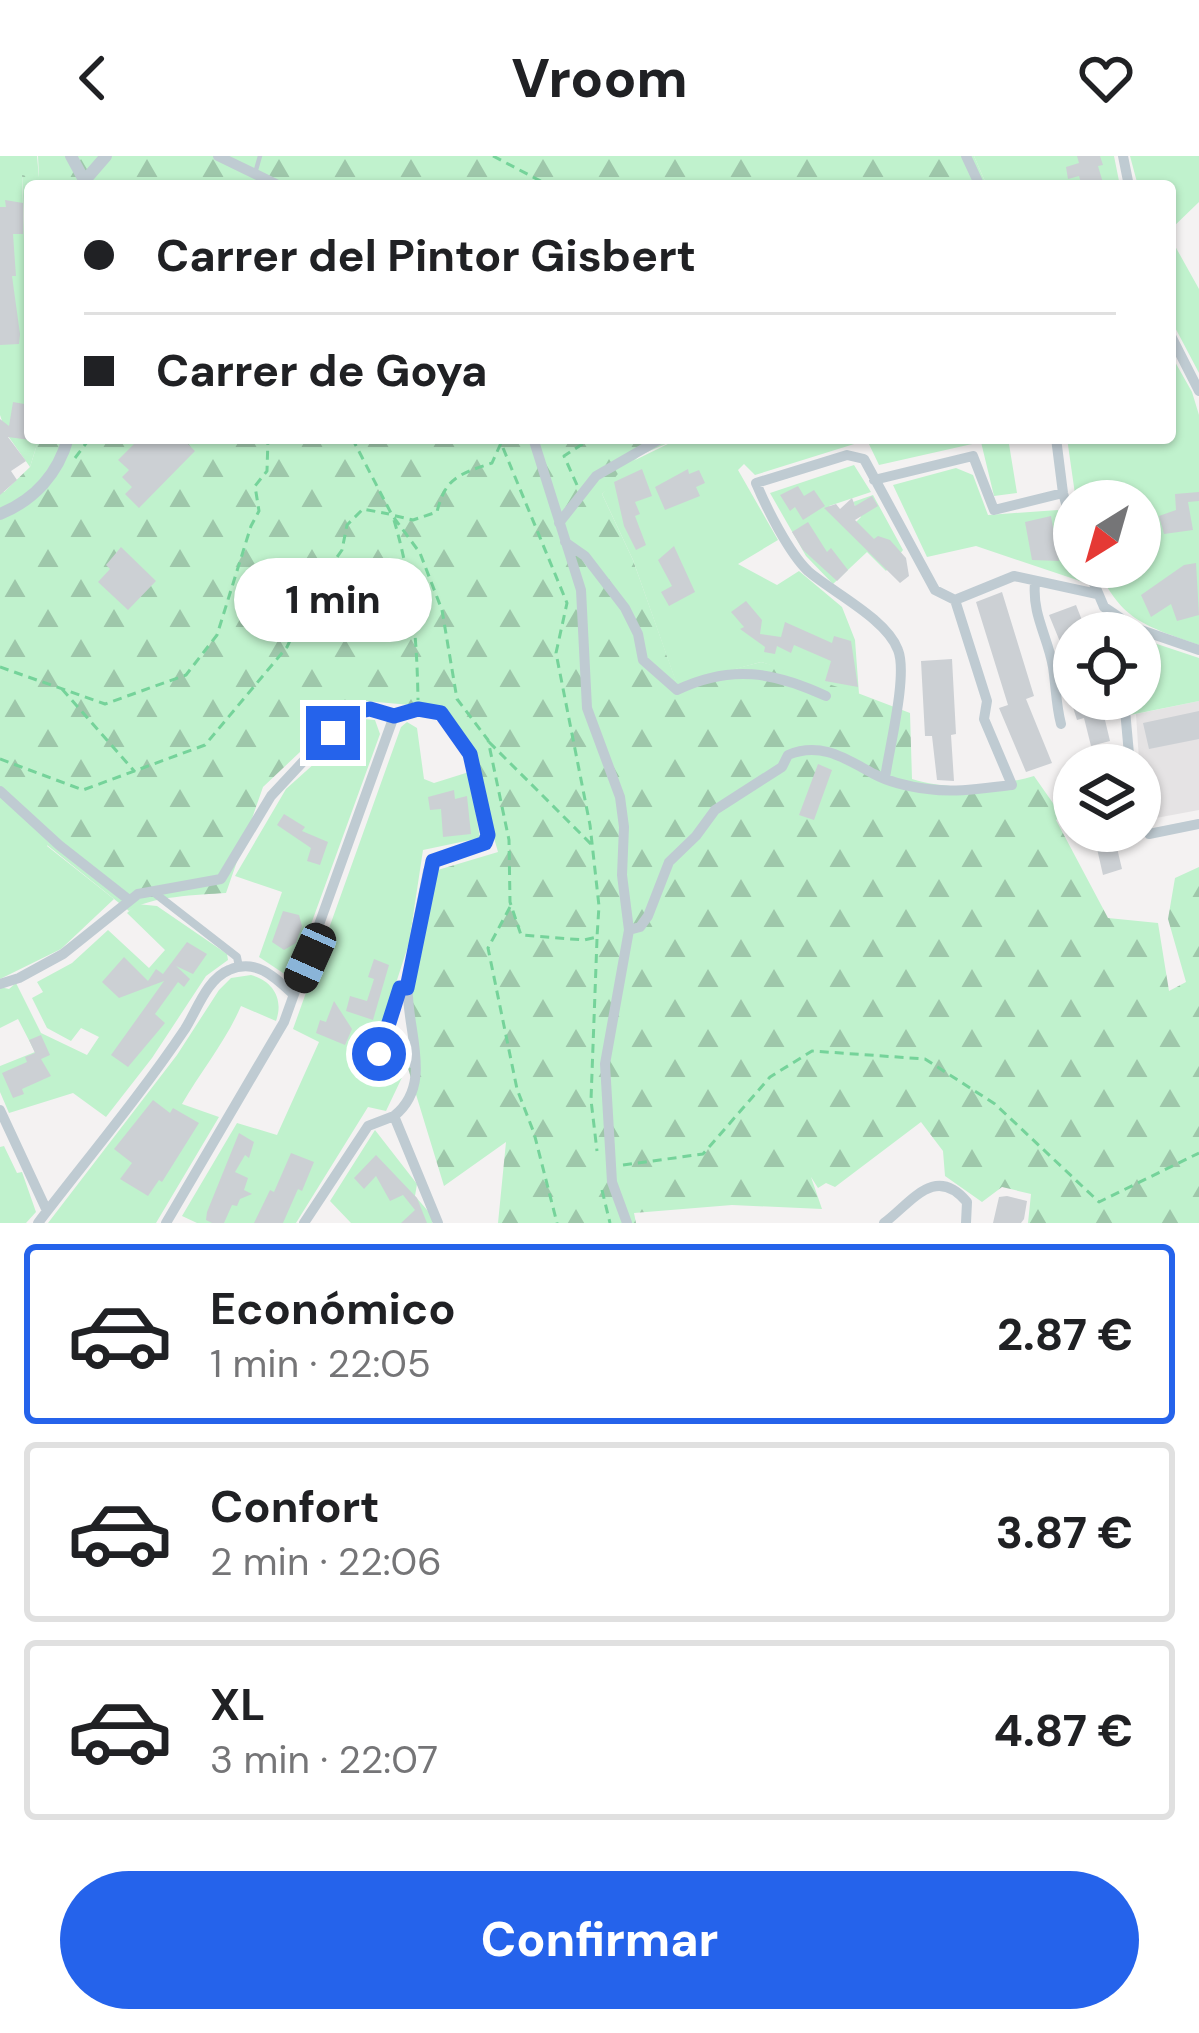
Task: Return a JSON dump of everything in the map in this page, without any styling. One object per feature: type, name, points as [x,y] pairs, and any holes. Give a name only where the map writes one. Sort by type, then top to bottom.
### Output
[{"type":"street","points":[[76,156],[104,158]]},
{"type":"street","points":[[218,156],[266,180]]},
{"type":"street","points":[[1176,346],[1199,391]]},
{"type":"street","points":[[0,514],[33,494],[61,460],[66,444]]},
{"type":"street","points":[[535,444],[584,608],[587,708],[620,797],[628,930],[605,1064],[612,1182],[626,1223]]},
{"type":"street","points":[[559,523],[596,476],[652,444]]},
{"type":"street","points":[[1057,444],[1061,480]]},
{"type":"street","points":[[628,930],[640,927],[648,916],[669,862],[715,810],[782,767],[788,755],[813,750],[845,755],[885,778],[954,791],[1012,785],[984,719],[987,701],[955,600],[935,590],[864,459],[847,455],[756,483],[806,569],[872,620],[900,652],[898,707],[885,778]]},
{"type":"street","points":[[874,480],[973,457],[994,510],[1053,495]]},
{"type":"street","points":[[565,542],[585,556],[626,608],[643,661],[677,691],[690,684],[757,673],[783,676],[826,696]]},
{"type":"street","points":[[955,600],[1013,576],[1097,595]]},
{"type":"street","points":[[1035,583],[1035,614],[1053,665],[1061,724]]},
{"type":"street","points":[[1094,588],[1110,612]]},
{"type":"street","points":[[1161,639],[1199,650]]},
{"type":"street","points":[[0,983],[63,954],[129,900],[151,890],[221,879],[272,796],[356,712],[370,709],[394,716],[418,709],[441,713],[470,754],[488,835],[485,843],[433,861],[407,988],[415,1064],[411,1100],[394,1116],[368,1126],[304,1223]]},
{"type":"street","points":[[172,1221],[284,1022],[394,716]]},
{"type":"street","points":[[0,791],[129,900]]},
{"type":"street","points":[[1161,832],[1199,824]]},
{"type":"street","points":[[151,890],[237,957],[239,967]]},
{"type":"street","points":[[38,1223],[184,1030],[218,976],[239,967],[269,971],[293,994]]},
{"type":"street","points":[[407,988],[400,988],[379,1054],[415,1064]]},
{"type":"street","points":[[0,1110],[47,1210]]},
{"type":"street","points":[[394,1116],[438,1223]]},
{"type":"street","points":[[884,1223],[933,1185],[951,1187],[967,1202],[966,1223]]},
{"type":"lane","points":[[254,175],[260,156]]},
{"type":"path","points":[[493,156],[539,180]]},
{"type":"path","points":[[61,460],[78,458],[87,444]]},
{"type":"path","points":[[0,667],[105,704],[186,676],[217,635],[250,526],[259,512],[255,486],[267,471],[268,444]]},
{"type":"path","points":[[355,444],[392,515],[420,553],[442,610],[458,699],[488,740],[592,846]]},
{"type":"path","points":[[488,740],[509,840],[511,906],[521,935],[597,937],[599,906],[592,846],[556,653],[567,603],[501,444]]},
{"type":"path","points":[[0,760],[83,790],[205,745],[287,647],[313,591],[342,550],[347,525],[363,509],[413,520],[437,512],[443,488],[464,472],[492,463],[501,444]]},
{"type":"path","points":[[581,494],[564,456],[583,444]]},
{"type":"path","points":[[392,515],[408,568],[417,623],[418,709]]},
{"type":"path","points":[[61,688],[135,772]]},
{"type":"path","points":[[511,906],[488,948],[518,1089],[557,1223]]},
{"type":"path","points":[[603,1197],[624,1163],[703,1154],[770,1077],[812,1051],[926,1060],[995,1104],[1100,1202],[1199,1153]]},
{"type":"shaded area","points":[[1199,701],[1199,810],[1161,817],[1161,744],[1138,744],[1136,720],[1161,720],[1161,709]]},
{"type":"green space","points":[[0,156],[37,156],[39,178],[22,175],[24,444],[37,444],[30,467],[6,433],[0,415]]},
{"type":"green space","points":[[38,156],[974,156],[984,180],[24,180],[24,217],[22,174],[39,177]]},
{"type":"green space","points":[[974,156],[1114,156],[1119,180],[984,180]]},
{"type":"green space","points":[[1130,156],[1199,156],[1199,202],[1176,224],[1176,180],[1136,180]]},
{"type":"green space","points":[[1176,248],[1199,289],[1199,373],[1176,329]]},
{"type":"green space","points":[[1176,364],[1199,415],[1199,645],[1161,631],[1161,612],[1128,612],[1108,588],[1161,588],[1161,480],[1073,480],[1068,444],[1176,444]]},
{"type":"green space","points":[[37,444],[666,444],[640,455],[602,494],[633,560],[677,684],[761,662],[910,713],[912,779],[973,786],[1034,776],[1053,803],[1053,852],[1073,852],[1108,918],[1158,923],[1169,991],[1186,982],[1168,919],[1175,878],[1199,867],[1199,1223],[1028,1223],[1031,1194],[1002,1187],[982,1202],[945,1176],[943,1151],[921,1122],[835,1187],[826,1183],[818,1188],[811,1177],[822,1209],[732,1205],[634,1213],[636,1223],[498,1223],[506,1142],[444,1186],[407,1065],[416,932],[431,872],[498,852],[470,754],[443,708],[355,700],[263,787],[226,893],[161,899],[129,911],[47,845],[50,841],[0,796],[0,488],[4,492],[30,467]]},
{"type":"green space","points":[[668,444],[854,444],[755,475],[744,464],[738,470],[778,540],[738,564],[777,585],[799,571],[842,607],[855,640],[859,694],[761,662],[677,685],[633,560],[602,494],[625,465]]},
{"type":"green space","points":[[869,444],[972,444],[879,465]]},
{"type":"green space","points":[[981,444],[1009,444],[1017,493],[994,496]]},
{"type":"green space","points":[[854,465],[871,492],[829,506],[848,530],[861,517],[853,502],[873,495],[903,550],[886,571],[867,552],[833,584],[806,556],[770,493]]},
{"type":"green space","points":[[956,468],[973,475],[988,515],[1053,510],[1053,572],[976,546],[927,557],[893,485]]},
{"type":"green space","points":[[1161,645],[1199,658],[1199,701],[1161,709]]},
{"type":"green space","points":[[364,719],[375,720],[380,734],[293,974],[286,975],[259,957],[282,892],[235,876],[286,789]]},
{"type":"green space","points":[[407,722],[417,728],[424,779],[434,783],[469,772],[480,838],[423,850],[409,943],[372,1057],[406,1069],[386,1111],[368,1107],[296,1223],[197,1223],[182,1216],[237,1123],[277,1135],[319,1042],[293,1029],[401,727]]},
{"type":"green space","points":[[0,796],[50,841],[47,846],[114,899],[61,949],[0,979]]},
{"type":"green space","points":[[137,904],[157,906],[227,954],[228,960],[206,976],[106,1117],[73,1093],[9,1113],[0,1092],[0,1066],[35,1052],[18,1019],[0,1028],[0,987],[9,989],[16,983],[41,1033],[87,1055],[99,1037],[81,1028],[71,1041],[47,1028],[32,998],[43,992],[37,982],[72,963],[108,930],[149,968],[165,950],[127,913]]},
{"type":"green space","points":[[251,975],[275,992],[276,1021],[241,1006],[182,1104],[219,1117],[156,1223],[48,1223],[177,1055],[219,990],[231,978]]},
{"type":"green space","points":[[375,1130],[417,1184],[415,1196],[434,1218],[432,1223],[351,1223],[330,1201]]},
{"type":"green space","points":[[4,1146],[17,1173],[22,1172],[36,1212],[26,1223],[0,1223],[0,1147]]},
{"type":"building","points":[[1077,156],[1100,156],[1102,180],[1068,179],[1066,167],[1079,163]]},
{"type":"building","points":[[5,200],[23,203],[23,234],[13,234],[16,276],[12,276],[20,334],[19,344],[0,345],[0,207],[6,207]]},
{"type":"building","points":[[13,402],[24,404],[24,439],[8,437],[26,461],[11,471],[17,480],[0,495],[0,419],[9,426]]},
{"type":"building","points":[[134,444],[188,444],[195,451],[139,508],[125,494],[132,487],[122,477],[129,470],[118,460]]},
{"type":"building","points":[[642,469],[652,496],[635,502],[646,545],[636,550],[624,526],[614,482]]},
{"type":"building","points":[[688,469],[689,474],[699,470],[705,483],[696,487],[700,496],[665,510],[655,487]]},
{"type":"building","points":[[798,486],[804,496],[814,490],[825,506],[803,520],[780,495]]},
{"type":"building","points":[[1199,492],[1199,501],[1188,502],[1193,530],[1164,534],[1161,515],[1176,510],[1175,494]]},
{"type":"building","points":[[872,496],[878,506],[855,520],[874,539],[890,540],[906,558],[909,576],[900,583],[824,508],[836,504],[840,509],[852,498],[855,506]]},
{"type":"building","points":[[1051,516],[1053,561],[1032,560],[1025,522]]},
{"type":"building","points":[[808,522],[827,552],[831,548],[848,570],[837,581],[803,550],[792,532]]},
{"type":"building","points":[[674,546],[695,592],[669,606],[661,592],[672,586],[658,560]]},
{"type":"building","points":[[121,547],[156,581],[128,610],[98,582]]},
{"type":"building","points":[[1196,563],[1199,615],[1177,621],[1171,604],[1149,612],[1141,595],[1161,588],[1161,581],[1184,565]]},
{"type":"building","points":[[1002,592],[1034,696],[1026,699],[1052,763],[1026,772],[999,708],[1008,705],[976,602]]},
{"type":"building","points":[[746,601],[762,620],[760,634],[781,637],[785,622],[832,643],[834,636],[851,641],[858,687],[825,681],[831,661],[794,645],[791,653],[777,646],[775,654],[764,652],[765,647],[740,629],[744,627],[731,612]]},
{"type":"building","points":[[952,659],[954,781],[937,780],[932,736],[925,736],[921,661]]},
{"type":"building","points":[[1199,711],[1199,739],[1161,747],[1148,744],[1143,723]]},
{"type":"building","points":[[1084,720],[1105,720],[1110,741],[1090,744]]},
{"type":"building","points":[[818,764],[832,770],[814,820],[799,815]]},
{"type":"building","points":[[454,790],[455,799],[467,796],[471,834],[443,837],[441,809],[430,810],[428,797]]},
{"type":"building","points":[[284,814],[305,827],[302,831],[328,842],[320,865],[307,861],[311,848],[277,825]]},
{"type":"building","points":[[1098,852],[1118,852],[1122,869],[1103,875]]},
{"type":"building","points":[[283,911],[299,915],[302,926],[296,943],[284,950],[272,942]]},
{"type":"building","points":[[187,942],[207,954],[193,974],[176,966],[190,979],[184,987],[178,982],[155,1014],[165,1023],[128,1067],[111,1055],[164,981],[119,998],[102,982],[124,957],[148,981],[156,969],[163,974]]},
{"type":"building","points":[[374,959],[389,965],[373,1020],[346,1011],[350,996],[367,1001]]},
{"type":"building","points":[[334,1001],[352,1029],[345,1045],[316,1033]]},
{"type":"building","points":[[41,1035],[50,1055],[41,1059],[51,1076],[13,1098],[2,1073],[27,1062],[25,1057],[35,1053],[29,1040]]},
{"type":"building","points":[[153,1100],[170,1113],[173,1108],[199,1123],[148,1196],[120,1179],[132,1163],[114,1149]]},
{"type":"building","points":[[239,1133],[254,1142],[249,1158],[245,1155],[235,1172],[248,1178],[244,1190],[252,1194],[232,1205],[224,1223],[212,1223],[206,1220],[207,1212]]},
{"type":"building","points":[[291,1153],[314,1162],[302,1191],[298,1189],[283,1223],[254,1223],[270,1190],[274,1192]]},
{"type":"building","points":[[376,1155],[417,1198],[427,1223],[401,1223],[415,1210],[403,1195],[390,1201],[376,1176],[364,1189],[354,1178]]},
{"type":"building","points":[[999,1197],[1027,1201],[1024,1219],[993,1223]]},
{"type":"route","points":[[333,733],[356,712],[370,709],[394,716],[418,709],[441,713],[470,754],[488,835],[485,843],[433,861],[428,871],[407,988],[400,988],[379,1054]]}]
